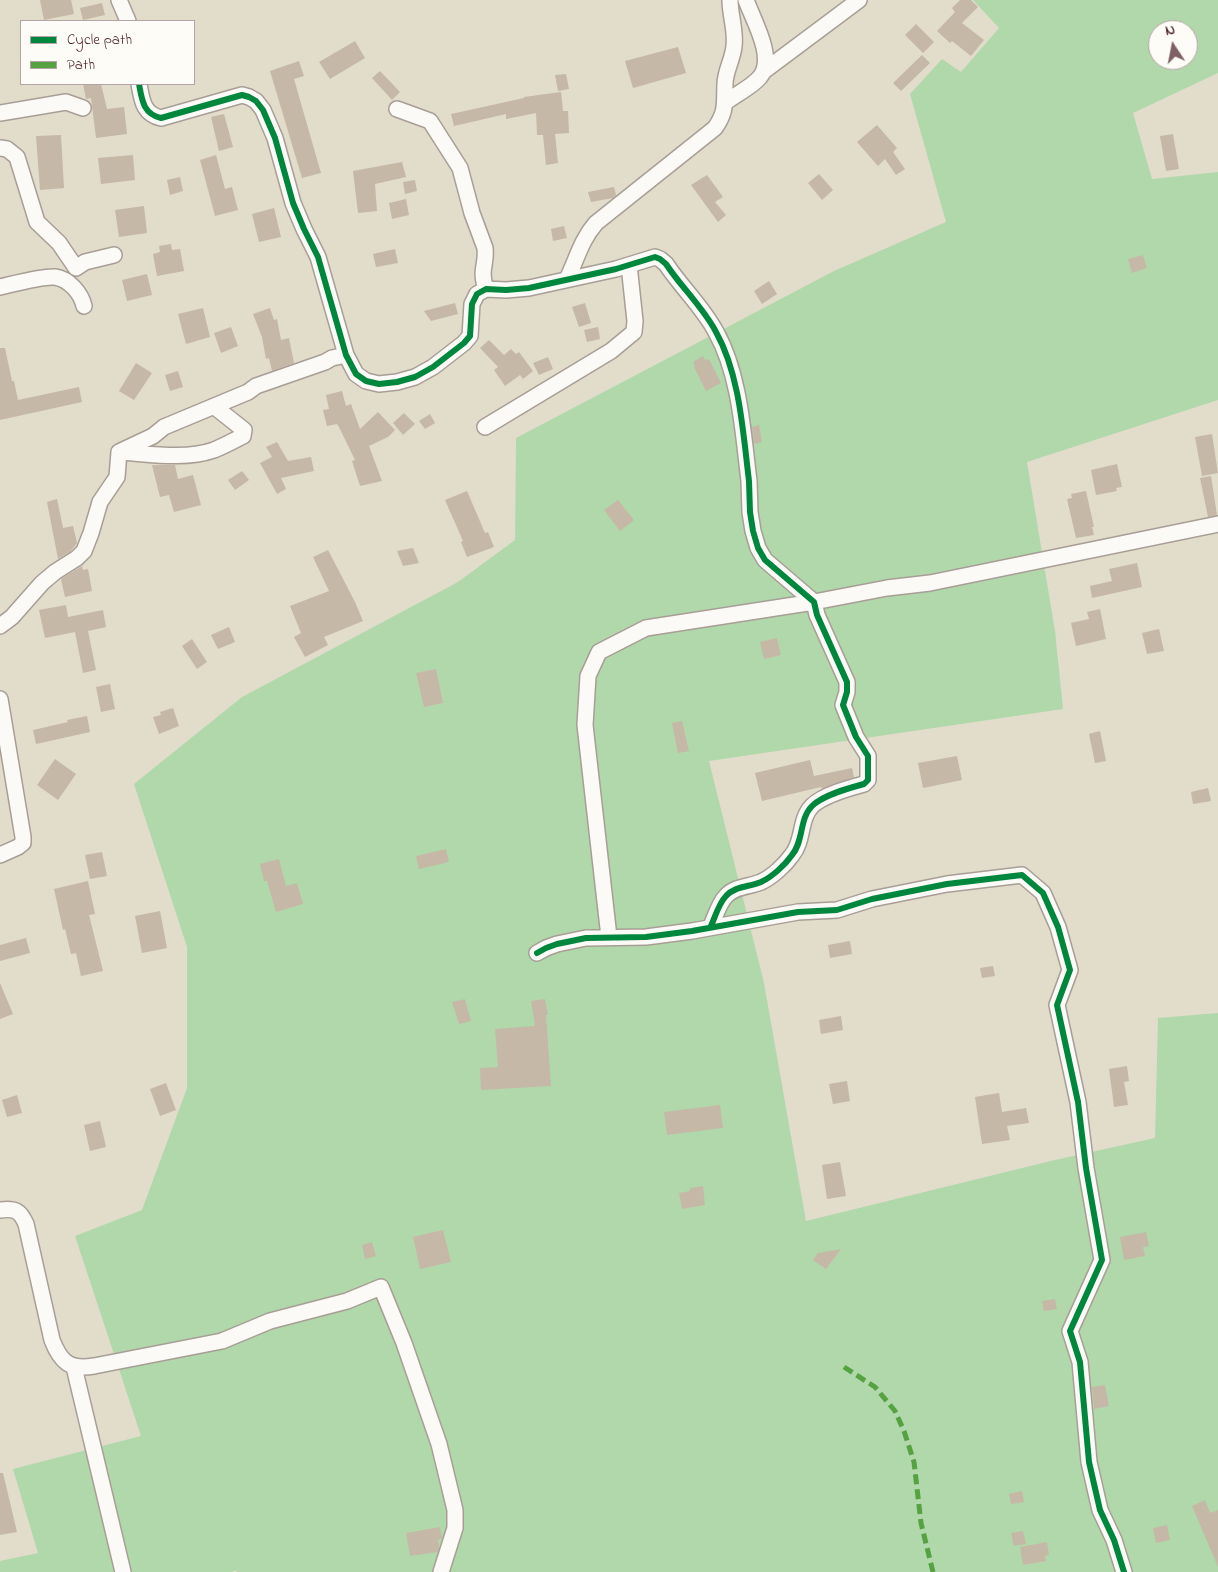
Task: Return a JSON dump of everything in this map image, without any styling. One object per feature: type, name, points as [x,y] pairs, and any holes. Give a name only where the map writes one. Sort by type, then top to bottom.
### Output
[{"type":"street","points":[[120,0],[128,20]]},
{"type":"street","points":[[567,279],[587,233],[715,128],[723,116],[726,102],[724,82],[733,58],[735,43],[730,0]]},
{"type":"street","points":[[726,102],[759,79],[767,61],[759,32],[746,0]]},
{"type":"street","points":[[764,71],[858,0]]},
{"type":"street","points":[[139,85],[142,100],[148,111],[154,116],[161,118],[242,96],[250,96],[263,110],[275,138],[293,203],[318,257],[346,355],[356,374],[366,381],[379,384],[397,382],[415,377],[434,367],[470,336],[472,304],[477,294],[486,289],[529,288],[586,276],[655,257],[660,258],[710,322],[717,334],[735,380],[750,481],[751,522],[758,548],[765,560],[814,602],[817,615],[847,682],[847,692],[842,705],[856,737],[868,756],[868,780],[864,784],[820,800],[812,806],[806,814],[799,844],[792,855],[769,878],[760,883],[732,891],[725,896],[710,926]]},
{"type":"street","points":[[0,113],[66,102],[83,108]]},
{"type":"street","points":[[397,110],[430,121],[456,160],[485,248],[486,255],[482,270],[486,289]]},
{"type":"street","points":[[0,148],[7,149],[17,157],[36,222],[59,243],[76,268]]},
{"type":"street","points":[[0,287],[22,281],[55,277],[85,262],[114,255]]},
{"type":"street","points":[[576,262],[586,276]]},
{"type":"street","points":[[485,426],[611,351],[634,332],[635,321],[629,265]]},
{"type":"street","points":[[55,277],[67,282],[82,299],[84,306]]},
{"type":"street","points":[[120,452],[153,436],[164,427],[214,407],[274,379],[332,358],[346,355]]},
{"type":"street","points":[[120,452],[168,456],[197,454],[214,450],[243,436],[244,430],[239,425],[214,407]]},
{"type":"street","points":[[0,626],[12,617],[42,583],[84,551],[92,533],[100,502],[117,477],[120,452]]},
{"type":"street","points":[[609,937],[585,725],[588,676],[599,652],[646,628],[814,602],[886,588],[930,583],[1218,524]]},
{"type":"street","points":[[0,700],[23,843],[0,855]]},
{"type":"street","points":[[537,953],[557,944],[586,938],[646,937],[692,931],[710,926],[798,912],[838,910],[872,899],[947,884],[1022,875],[1043,893],[1058,927],[1070,970],[1057,1005],[1078,1102],[1086,1168],[1102,1260],[1070,1331],[1080,1362],[1089,1462],[1100,1510],[1114,1540],[1124,1572]]},
{"type":"street","points":[[0,1210],[16,1210],[22,1215],[26,1224],[52,1340],[57,1352],[64,1361],[74,1367],[94,1366],[222,1341],[270,1321],[347,1301],[381,1287],[404,1343],[439,1444],[455,1510],[456,1528],[441,1572]]},
{"type":"street","points":[[74,1367],[123,1572]]},
{"type":"green space","points":[[973,0],[1218,0],[1218,73],[1133,113],[1152,179],[1218,172],[1218,400],[1027,462],[1055,631],[1063,709],[709,761],[764,983],[806,1221],[1055,1160],[1155,1138],[1158,1018],[1218,1013],[1218,1572],[237,1572],[236,1570],[232,1572],[0,1572],[0,1561],[38,1553],[13,1469],[141,1436],[75,1236],[142,1210],[187,1088],[187,947],[134,784],[242,697],[458,582],[515,540],[516,438],[834,271],[946,222],[910,94],[942,59],[961,72],[999,28]]},
{"type":"building","points":[[40,0],[71,0],[74,14],[44,20]]},
{"type":"building","points":[[960,0],[971,0],[978,7],[962,23],[984,40],[971,56],[952,41],[950,43],[937,31],[955,12],[952,8]]},
{"type":"building","points":[[102,3],[105,15],[83,20],[80,8]]},
{"type":"building","points":[[916,24],[934,42],[923,53],[905,35]]},
{"type":"building","points":[[355,41],[365,58],[330,79],[319,62]]},
{"type":"building","points":[[678,47],[686,73],[633,88],[625,61]]},
{"type":"building","points":[[922,55],[930,63],[901,91],[893,83]]},
{"type":"building","points":[[299,61],[304,76],[294,79],[321,173],[302,178],[270,71]]},
{"type":"building","points":[[380,71],[400,92],[392,100],[372,78]]},
{"type":"building","points":[[566,74],[569,89],[558,91],[555,75]]},
{"type":"building","points":[[83,85],[101,85],[107,109],[124,107],[127,134],[96,138],[91,98],[86,99]]},
{"type":"building","points":[[561,92],[563,111],[568,111],[569,133],[555,134],[558,163],[546,165],[543,135],[537,135],[536,113],[506,119],[506,114],[454,126],[451,114],[524,97]]},
{"type":"building","points":[[224,114],[233,147],[219,151],[211,117]]},
{"type":"building","points":[[877,125],[897,148],[893,152],[905,169],[896,175],[885,159],[878,166],[857,142]]},
{"type":"building","points":[[1173,134],[1179,169],[1166,171],[1160,136]]},
{"type":"building","points":[[61,135],[64,188],[40,190],[36,136]]},
{"type":"building","points":[[133,155],[135,180],[101,184],[98,158]]},
{"type":"building","points":[[216,155],[225,189],[232,187],[238,210],[215,216],[200,160]]},
{"type":"building","points":[[402,162],[406,177],[375,184],[377,211],[358,213],[353,171]]},
{"type":"building","points":[[819,174],[833,190],[822,200],[808,183]]},
{"type":"building","points":[[707,175],[723,197],[715,202],[726,215],[718,222],[691,185]]},
{"type":"building","points":[[180,177],[183,191],[170,195],[167,180]]},
{"type":"building","points":[[415,180],[417,191],[405,194],[403,182]]},
{"type":"building","points":[[614,187],[616,195],[613,198],[591,202],[588,192]]},
{"type":"building","points":[[406,199],[409,215],[392,219],[389,203]]},
{"type":"building","points":[[144,206],[147,233],[119,237],[115,210]]},
{"type":"building","points":[[274,208],[281,237],[259,242],[252,214]]},
{"type":"building","points":[[564,226],[567,238],[553,241],[551,229]]},
{"type":"building","points":[[171,244],[172,250],[180,249],[184,271],[157,276],[153,254],[160,252],[159,246]]},
{"type":"building","points":[[395,249],[398,263],[376,267],[373,254]]},
{"type":"building","points":[[1143,255],[1147,268],[1132,273],[1128,259]]},
{"type":"building","points":[[147,274],[152,295],[127,301],[122,280]]},
{"type":"building","points":[[769,281],[777,294],[762,304],[754,291]]},
{"type":"building","points":[[455,303],[458,314],[431,321],[424,311]]},
{"type":"building","points":[[585,303],[591,323],[579,327],[572,307]]},
{"type":"building","points":[[203,308],[210,337],[186,344],[178,314]]},
{"type":"building","points":[[270,308],[274,320],[277,319],[281,340],[289,338],[294,363],[272,371],[269,358],[266,359],[262,337],[253,314]]},
{"type":"building","points":[[231,327],[238,346],[221,353],[214,333]]},
{"type":"building","points":[[598,327],[600,339],[587,342],[584,330]]},
{"type":"building","points":[[489,340],[504,355],[511,349],[516,354],[519,352],[533,371],[523,379],[520,375],[505,386],[494,370],[498,367],[480,348]]},
{"type":"building","points":[[0,348],[5,348],[18,400],[79,387],[82,402],[0,420]]},
{"type":"building","points":[[703,356],[705,360],[709,359],[721,383],[706,391],[693,362]]},
{"type":"building","points":[[548,357],[553,369],[539,375],[533,363]]},
{"type":"building","points":[[136,363],[152,373],[134,400],[119,391]]},
{"type":"building","points":[[178,371],[183,387],[170,391],[165,375]]},
{"type":"building","points":[[342,391],[346,406],[351,404],[360,429],[378,412],[395,430],[388,437],[369,446],[382,481],[360,486],[352,461],[355,460],[339,427],[337,424],[327,426],[323,410],[329,409],[326,395]]},
{"type":"building","points":[[404,413],[415,424],[403,435],[393,423]]},
{"type":"building","points":[[430,414],[435,423],[425,429],[419,421]]},
{"type":"building","points":[[759,425],[762,442],[754,444],[752,427]]},
{"type":"building","points":[[1212,434],[1218,473],[1202,476],[1195,437]]},
{"type":"building","points":[[277,442],[288,461],[311,457],[314,471],[281,478],[286,489],[277,494],[260,463],[272,457],[266,447]]},
{"type":"building","points":[[1117,464],[1122,487],[1116,488],[1117,491],[1096,495],[1091,470]]},
{"type":"building","points":[[152,465],[175,465],[178,479],[193,475],[201,505],[174,512],[169,495],[160,497]]},
{"type":"building","points":[[242,471],[249,480],[235,490],[228,480]]},
{"type":"building","points":[[1211,476],[1217,515],[1208,517],[1200,478]]},
{"type":"building","points":[[467,491],[485,533],[488,532],[494,547],[467,557],[461,542],[463,541],[445,500]]},
{"type":"building","points":[[1086,491],[1094,535],[1076,538],[1067,499],[1072,498],[1071,494]]},
{"type":"building","points":[[57,499],[63,528],[73,526],[77,543],[71,551],[58,559],[47,502]]},
{"type":"building","points":[[618,500],[634,520],[620,531],[604,510]]},
{"type":"building","points":[[413,548],[419,563],[403,566],[397,551]]},
{"type":"building","points":[[328,550],[363,621],[324,637],[328,645],[305,657],[294,637],[301,633],[290,606],[329,591],[313,557]]},
{"type":"building","points":[[1137,563],[1142,587],[1092,598],[1090,586],[1112,581],[1109,569]]},
{"type":"building","points":[[82,566],[83,570],[88,569],[92,591],[65,597],[61,579]]},
{"type":"building","points":[[66,605],[68,617],[103,610],[106,627],[88,631],[96,670],[83,673],[75,632],[45,638],[39,610]]},
{"type":"building","points":[[1100,609],[1106,639],[1076,646],[1071,623],[1089,619],[1087,612]]},
{"type":"building","points":[[229,627],[235,642],[218,649],[211,635]]},
{"type":"building","points":[[1159,629],[1164,651],[1147,654],[1142,633]]},
{"type":"building","points":[[777,638],[781,655],[764,659],[760,642]]},
{"type":"building","points":[[192,639],[207,662],[197,669],[182,646]]},
{"type":"building","points":[[436,669],[443,703],[424,707],[416,673]]},
{"type":"building","points":[[110,684],[115,709],[101,712],[96,687]]},
{"type":"building","points":[[173,708],[179,726],[159,734],[153,717],[161,715],[160,712]]},
{"type":"building","points":[[87,716],[90,732],[36,744],[33,730]]},
{"type":"building","points":[[682,721],[689,751],[678,753],[672,723]]},
{"type":"building","points":[[1100,731],[1106,761],[1095,763],[1089,734]]},
{"type":"building","points":[[957,756],[962,780],[923,788],[918,763]]},
{"type":"building","points":[[55,759],[76,774],[58,800],[37,785]]},
{"type":"building","points":[[810,760],[814,776],[852,768],[854,777],[822,789],[821,787],[762,801],[755,773]]},
{"type":"building","points":[[1208,788],[1211,801],[1193,804],[1191,792]]},
{"type":"building","points":[[446,849],[449,862],[419,869],[416,856]]},
{"type":"building","points":[[102,852],[107,876],[90,879],[85,855]]},
{"type":"building","points":[[279,859],[286,886],[297,883],[303,904],[276,912],[267,881],[264,881],[260,864]]},
{"type":"building","points":[[88,881],[95,914],[89,915],[103,971],[81,976],[76,953],[71,954],[65,929],[63,930],[54,889]]},
{"type":"building","points":[[160,911],[167,948],[142,953],[135,916]]},
{"type":"building","points":[[26,938],[30,953],[0,961],[0,945]]},
{"type":"building","points":[[850,941],[852,954],[830,958],[828,945]]},
{"type":"building","points":[[993,966],[995,976],[982,978],[980,968]]},
{"type":"building","points":[[0,983],[13,1014],[0,1019]]},
{"type":"building","points":[[465,999],[471,1021],[459,1024],[452,1002]]},
{"type":"building","points":[[545,999],[548,1015],[546,1015],[551,1086],[481,1090],[480,1068],[498,1067],[495,1029],[535,1026],[531,1001]]},
{"type":"building","points":[[841,1016],[843,1030],[821,1034],[819,1020]]},
{"type":"building","points":[[1127,1066],[1129,1081],[1124,1082],[1128,1105],[1114,1107],[1109,1069]]},
{"type":"building","points":[[847,1081],[850,1101],[833,1104],[829,1084]]},
{"type":"building","points":[[166,1083],[176,1110],[160,1116],[150,1089]]},
{"type":"building","points":[[999,1093],[1002,1112],[1026,1108],[1029,1123],[1007,1126],[1010,1140],[982,1144],[975,1097]]},
{"type":"building","points":[[17,1095],[22,1113],[7,1117],[2,1100]]},
{"type":"building","points":[[720,1105],[723,1128],[667,1135],[664,1112]]},
{"type":"building","points":[[100,1121],[106,1147],[90,1151],[84,1125]]},
{"type":"building","points":[[840,1162],[846,1196],[827,1199],[822,1165]]},
{"type":"building","points":[[703,1186],[705,1205],[682,1209],[679,1193],[690,1191],[690,1188]]},
{"type":"building","points":[[443,1230],[451,1262],[420,1269],[413,1237]]},
{"type":"building","points":[[1146,1232],[1149,1246],[1143,1247],[1145,1256],[1124,1260],[1120,1237]]},
{"type":"building","points":[[372,1242],[376,1256],[365,1259],[362,1245]]},
{"type":"building","points":[[841,1249],[826,1269],[813,1260],[818,1253]]},
{"type":"building","points":[[1055,1299],[1057,1309],[1044,1311],[1042,1301]]},
{"type":"building","points":[[1105,1385],[1109,1406],[1094,1409],[1092,1387]]},
{"type":"building","points":[[0,1473],[3,1473],[17,1532],[0,1535]]},
{"type":"building","points":[[1022,1491],[1024,1502],[1011,1504],[1009,1494]]},
{"type":"building","points":[[1205,1500],[1210,1513],[1218,1510],[1218,1567],[1192,1506]]},
{"type":"building","points":[[1167,1525],[1170,1540],[1156,1543],[1153,1528]]},
{"type":"building","points":[[440,1527],[442,1538],[438,1540],[438,1552],[410,1556],[406,1533]]},
{"type":"building","points":[[1023,1531],[1026,1544],[1014,1546],[1011,1533]]},
{"type":"building","points":[[1047,1542],[1049,1555],[1045,1556],[1046,1561],[1023,1565],[1020,1547]]},
{"type":"marked path","points":[[844,1367],[875,1387],[895,1411],[904,1431],[914,1462],[921,1523],[933,1572]]},
{"type":"cycle path","points":[[139,85],[147,110],[161,118],[242,95],[256,101],[263,110],[275,138],[293,203],[318,257],[346,355],[356,374],[366,381],[379,384],[397,382],[415,377],[433,367],[464,343],[470,336],[472,304],[477,294],[486,289],[529,288],[616,269],[655,257],[666,264],[705,314],[724,349],[735,385],[745,444],[750,512],[758,548],[765,560],[814,602],[817,615],[847,682],[847,692],[843,705],[856,737],[868,756],[868,780],[864,784],[829,795],[812,806],[805,817],[796,849],[789,859],[765,880],[738,888],[726,896],[721,902],[711,926]]},
{"type":"cycle path","points":[[537,953],[557,944],[586,938],[646,937],[692,931],[798,912],[837,910],[872,899],[947,884],[1022,875],[1043,893],[1058,927],[1070,970],[1057,1005],[1078,1102],[1086,1168],[1102,1260],[1070,1331],[1080,1362],[1089,1462],[1100,1510],[1114,1540],[1124,1572]]}]
